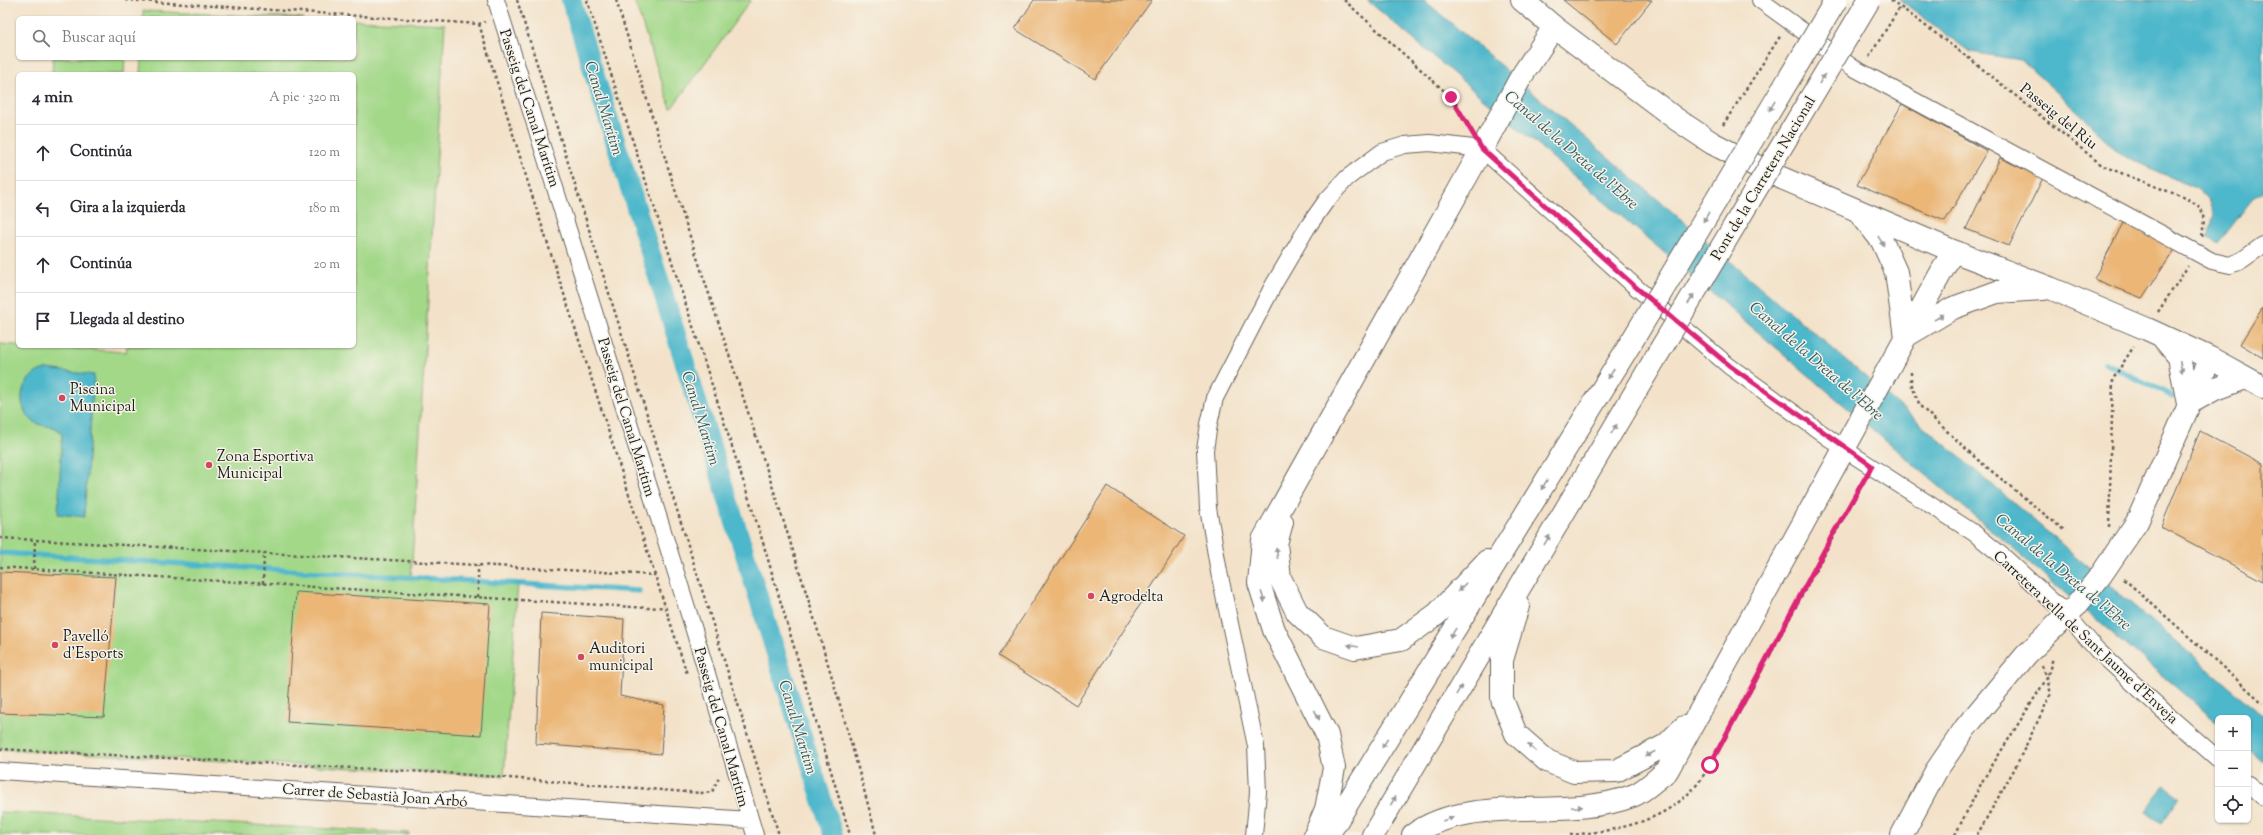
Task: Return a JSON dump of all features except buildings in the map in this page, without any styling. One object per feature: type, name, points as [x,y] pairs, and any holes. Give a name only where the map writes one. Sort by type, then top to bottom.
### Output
[{"type":"main road","points":[[1522,0],[1554,27],[1676,119],[1712,143],[1770,172],[1953,252],[2050,288],[2127,322],[2154,332],[2210,358],[2255,383]]},
{"type":"main road","name":"Pont de la Carretera Nacional","points":[[1518,528],[1836,0]]},
{"type":"main road","name":"Pont de la Carretera Nacional","points":[[1527,574],[1869,0]]},
{"type":"main road","points":[[1315,835],[1326,809],[1334,768],[1328,736],[1274,630],[1259,583],[1263,540],[1521,77],[1554,27]]},
{"type":"main road","points":[[1858,210],[1882,241],[1896,272],[1902,343]]},
{"type":"main road","points":[[1413,835],[1424,828],[1466,813],[1600,806],[1634,796],[1667,771],[1953,252]]},
{"type":"main road","points":[[1902,343],[1953,308],[1998,292],[2050,288]]},
{"type":"main road","points":[[2154,332],[2179,356],[2188,404]]},
{"type":"main road","points":[[1902,835],[1936,771],[1966,727],[2026,655],[2071,611],[2105,570],[2137,522],[2188,404],[2210,358]]},
{"type":"main road","points":[[2188,404],[2215,389],[2255,383]]},
{"type":"main road","points":[[1288,496],[1276,544],[1280,578],[1297,612],[1323,637],[1355,648],[1401,640],[1437,614],[1518,528]]},
{"type":"main road","points":[[1328,835],[1518,528]]},
{"type":"main road","points":[[1527,574],[1502,660],[1502,698],[1516,734],[1547,761],[1574,772],[1616,772],[1666,745],[1700,710]]},
{"type":"main road","points":[[1373,835],[1527,574]]},
{"type":"street","name":"Passeig del Canal Marítim","points":[[496,0],[692,622],[755,835]]},
{"type":"street","points":[[1760,0],[1860,72],[2199,246],[2212,261],[2230,265],[2242,260],[2263,245]]},
{"type":"street","points":[[1254,835],[1258,792],[1256,746],[1219,572],[1208,508],[1205,450],[1215,398],[1274,284],[1307,228],[1326,201],[1347,178],[1382,152],[1405,145],[1430,143],[1482,149]]},
{"type":"street","name":"Carretera vella de Sant Jaume d'Enveja","points":[[1482,149],[1638,289],[1730,366],[1848,441],[1872,466],[1974,533],[2071,611],[2097,650],[2215,756]]},
{"type":"street","name":"Carrer de Sebastià Joan Arbó","points":[[0,771],[750,820]]},
{"type":"street","points":[[2251,787],[2263,797]]},
{"type":"path","points":[[125,0],[479,24],[520,11]]},
{"type":"path","points":[[517,0],[779,835]]},
{"type":"path","points":[[587,0],[761,536],[850,835]]},
{"type":"path","points":[[616,0],[681,209],[754,430],[850,734],[876,835]]},
{"type":"path","points":[[1344,0],[1451,97],[1482,149]]},
{"type":"path","name":"Passeig del Riu","points":[[1891,0],[1970,59],[2103,166],[2188,199],[2201,208],[2204,220],[2199,246]]},
{"type":"path","points":[[1860,72],[1900,7]]},
{"type":"path","points":[[1712,143],[1790,21]]},
{"type":"path","points":[[479,24],[530,189],[689,681]]},
{"type":"path","points":[[2109,533],[2113,378],[2122,364],[2154,332],[2199,246]]},
{"type":"path","points":[[1902,343],[1912,361],[1910,383],[1920,406],[1978,460],[2065,531]]},
{"type":"path","points":[[1570,835],[1631,826],[1669,810],[1693,790],[1710,765],[1833,534],[1872,466]]},
{"type":"path","points":[[0,538],[655,575]]},
{"type":"path","points":[[34,570],[35,540]]},
{"type":"path","points":[[263,584],[264,553]]},
{"type":"path","points":[[478,565],[478,597]]},
{"type":"path","points":[[0,568],[648,608],[665,607]]},
{"type":"path","points":[[2105,570],[2263,703]]},
{"type":"path","points":[[1955,835],[1983,780],[2047,678],[2054,653],[2044,636]]},
{"type":"path","points":[[1978,835],[2039,721],[2051,694],[2042,666],[2026,655]]},
{"type":"path","points":[[0,749],[446,773],[700,793],[712,792],[720,776]]},
{"type":"green space","points":[[634,0],[751,0],[671,109]]},
{"type":"green space","points":[[143,11],[258,16],[143,16]]},
{"type":"green space","name":"Zona Esportiva Municipal","points":[[356,20],[445,24],[411,578],[518,583],[504,776],[0,749],[0,344],[16,345],[16,348],[63,348],[126,352],[127,348],[356,348],[356,72],[140,72],[141,60],[356,60]]},
{"type":"green space","points":[[53,60],[125,60],[124,72],[52,72]]},
{"type":"green space","points":[[0,812],[409,833],[409,835],[0,835]]},
{"type":"water","name":"Canal de la Dreta de l'Ebre","points":[[1367,0],[1424,0],[2263,716],[2263,761],[2251,751],[2251,715],[2215,715],[2215,720]]},
{"type":"water","points":[[1900,0],[2263,0],[2263,192],[2250,202],[2218,244],[2208,237],[2214,214],[2210,202],[2197,189],[2119,154],[2083,116],[2021,60],[1970,52]]},
{"type":"water","points":[[47,369],[94,375],[84,517],[58,514],[62,435],[58,429],[38,424],[33,421],[28,416],[23,405],[22,393],[27,382],[36,373]]},
{"type":"water","points":[[2165,786],[2180,797],[2162,823],[2146,812]]},
{"type":"waterway","name":"Canal Marítim","points":[[571,0],[833,835]]},
{"type":"waterway","points":[[2105,363],[2172,396]]},
{"type":"waterway","points":[[0,553],[639,591]]},
{"type":"waterway","name":"Canal Marítim","points":[[741,568],[749,566]]},
{"type":"place","name":"Piscina Municipal","points":[[62,398]]},
{"type":"place","name":"Zona Esportiva Municipal","points":[[209,465]]},
{"type":"place","name":"Agrodelta","points":[[1091,596]]},
{"type":"place","name":"Pavelló d'Esports","points":[[55,645]]},
{"type":"place","name":"Auditori municipal","points":[[581,657]]},
{"type":"route","points":[[1451,97],[1482,149],[1638,289],[1730,366],[1844,449],[1872,466],[1833,534],[1800,600],[1710,765]]}]
